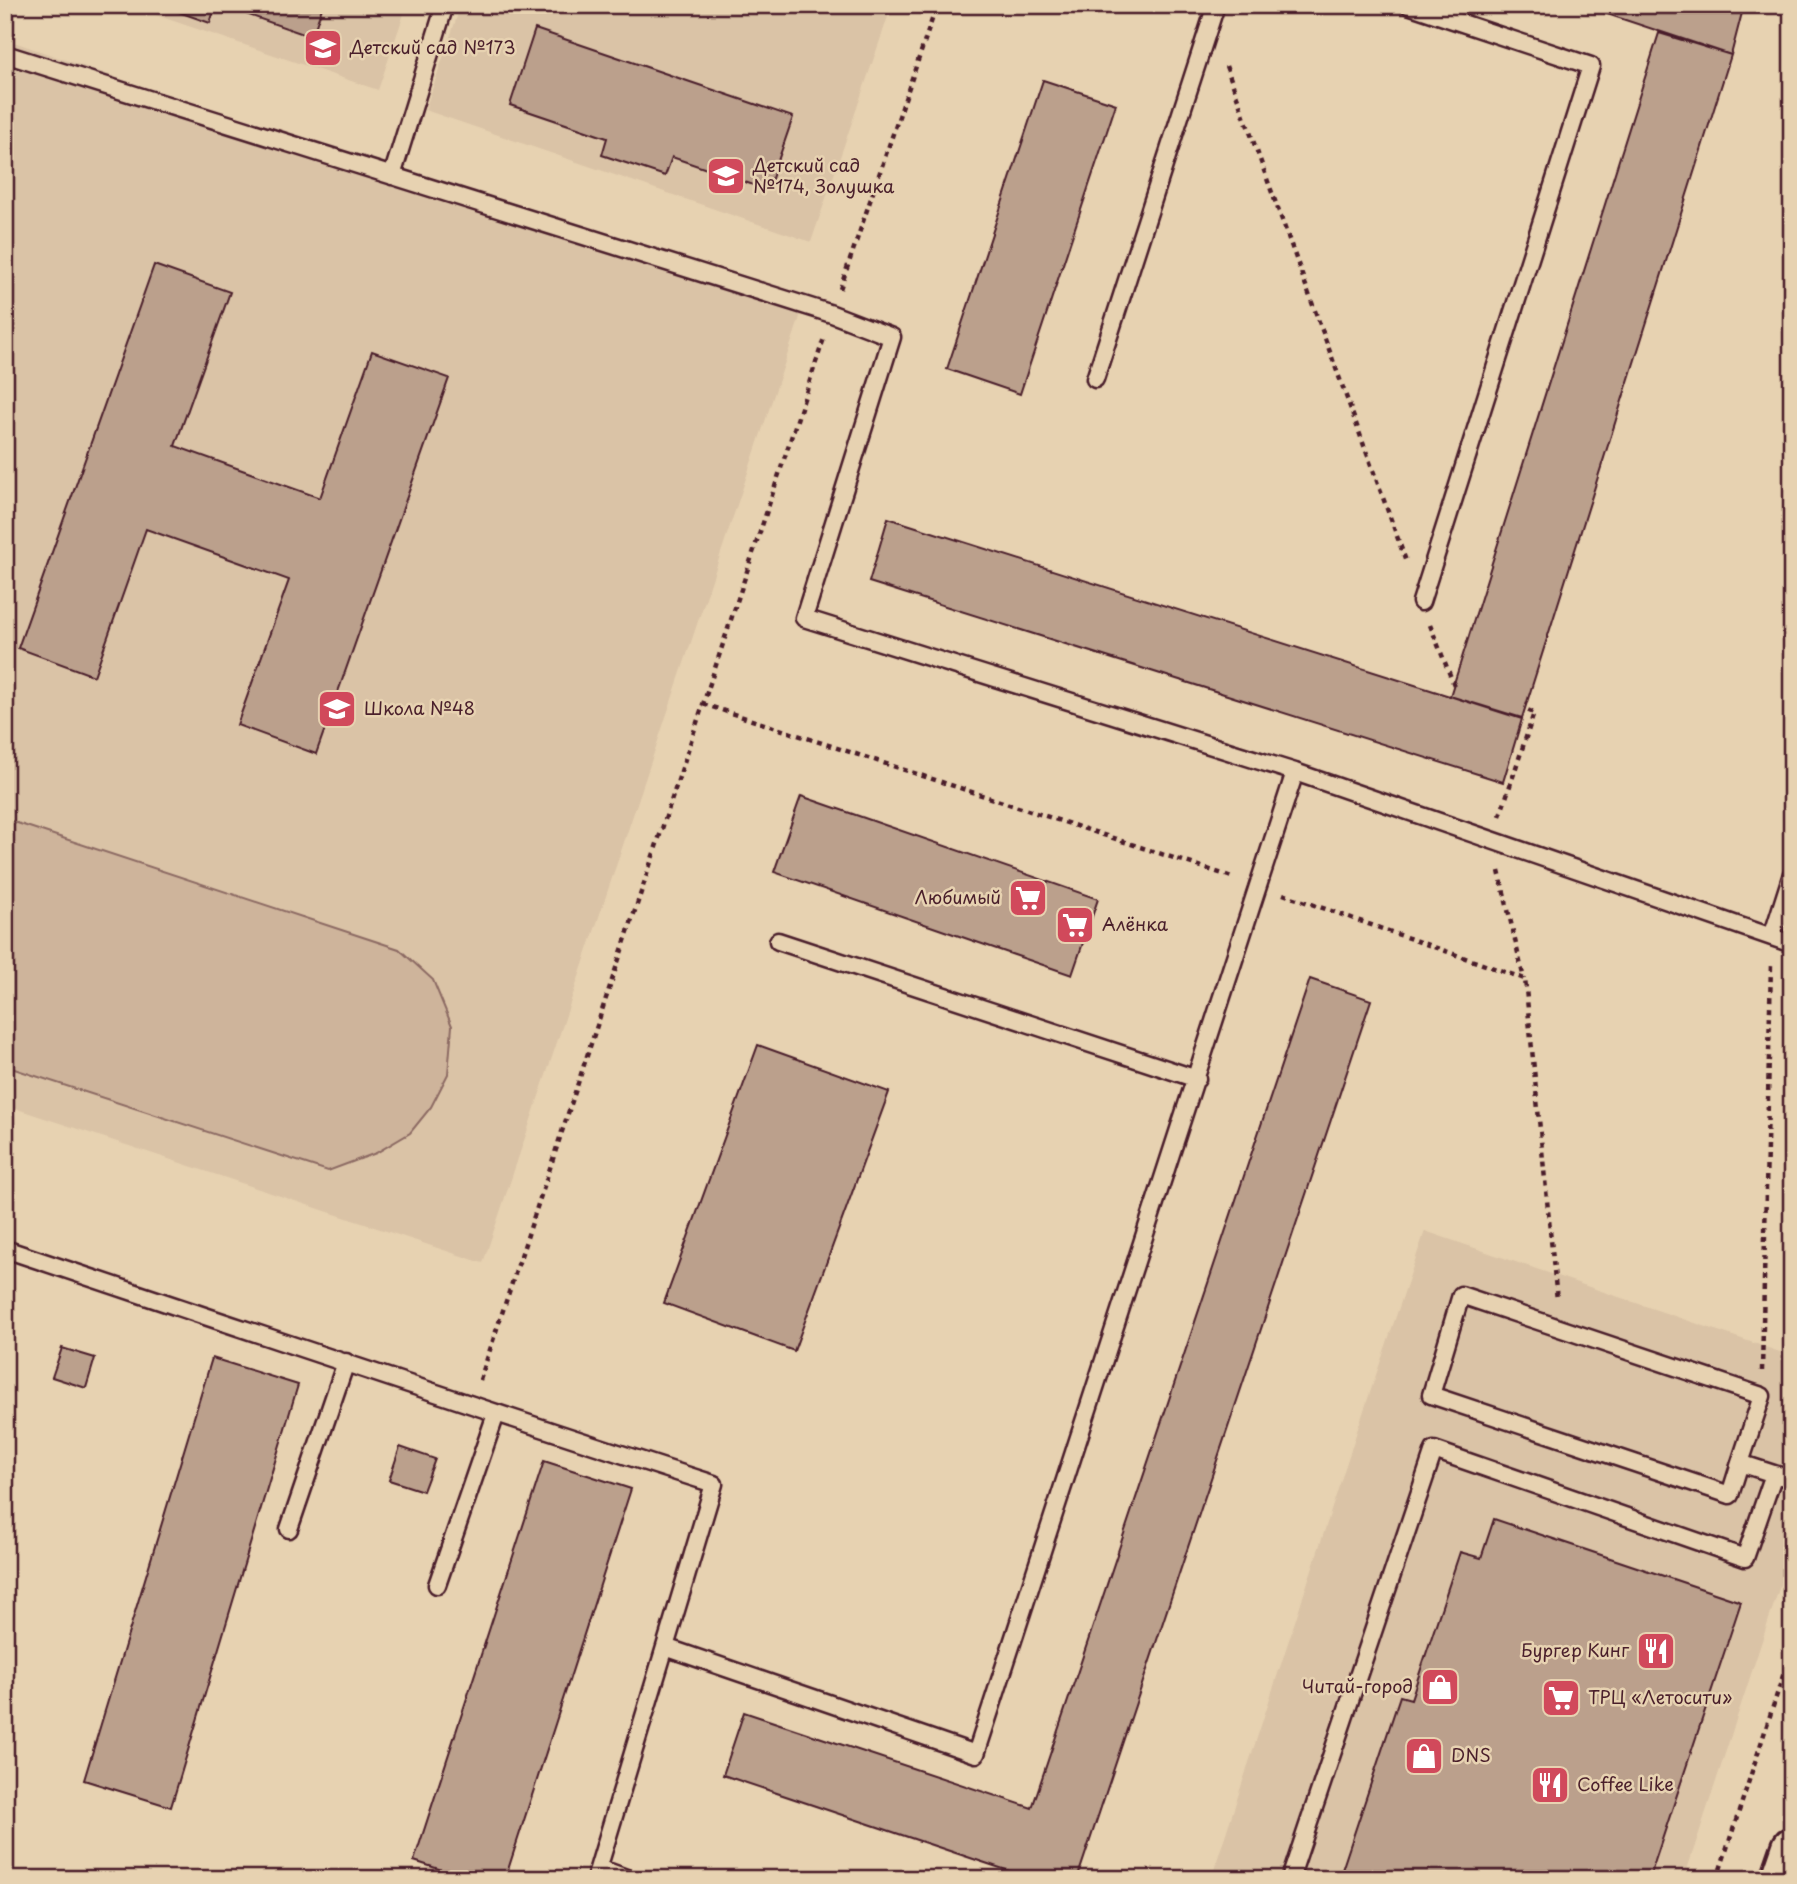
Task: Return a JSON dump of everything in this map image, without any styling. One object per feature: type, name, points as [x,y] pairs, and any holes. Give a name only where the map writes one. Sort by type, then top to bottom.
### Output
[{"type":"main road","points":[[1780,1879],[1792,1847]]},
{"type":"lane","points":[[392,176],[444,5]]},
{"type":"lane","points":[[1095,379],[1216,5]]},
{"type":"lane","points":[[1408,5],[1591,66],[1421,602]]},
{"type":"lane","points":[[5,54],[832,314],[892,337],[804,618],[1295,772],[1792,944]]},
{"type":"lane","points":[[665,1647],[976,1754],[1295,772]]},
{"type":"lane","points":[[1772,937],[1792,874]]},
{"type":"lane","points":[[778,941],[1197,1079]]},
{"type":"lane","points":[[6,1251],[714,1484],[597,1874],[629,1879]]},
{"type":"lane","points":[[1461,1294],[1762,1396],[1740,1463],[1730,1495],[1430,1395],[1461,1294]]},
{"type":"lane","points":[[289,1528],[346,1362]]},
{"type":"lane","points":[[437,1585],[496,1414]]},
{"type":"lane","points":[[1290,1879],[1434,1450],[1745,1558],[1774,1474]]},
{"type":"lane","points":[[1740,1463],[1792,1479]]},
{"type":"path","points":[[472,1405],[832,314],[937,5]]},
{"type":"path","points":[[1210,23],[1421,602],[1454,685]]},
{"type":"path","points":[[1511,784],[1534,713],[1525,709]]},
{"type":"path","points":[[1492,840],[1525,979]]},
{"type":"path","points":[[1762,1396],[1772,937]]},
{"type":"path","points":[[1717,1879],[1792,1648]]},
{"type":"shaded area","name":"Детский сад №173","points":[[126,5],[407,5],[378,90]]},
{"type":"shaded area","name":"Детский сад №174, Золушка","points":[[461,5],[892,5],[811,242],[425,110]]},
{"type":"shaded area","name":"Школа №48","points":[[5,39],[801,314],[483,1263],[5,1105]]},
{"type":"shaded area","points":[[5,819],[399,949],[433,980],[452,1026],[448,1074],[431,1107],[410,1133],[376,1153],[328,1171],[5,1066]]},
{"type":"shaded area","points":[[1425,1231],[1792,1356],[1792,1549],[1684,1879],[1211,1879]]},
{"type":"building","points":[[159,5],[216,5],[210,23]]},
{"type":"building","points":[[220,5],[323,5],[312,37]]},
{"type":"building","points":[[1580,5],[1744,5],[1731,55]]},
{"type":"building","points":[[535,29],[793,117],[768,190],[672,157],[665,176],[602,155],[607,138],[510,105]]},
{"type":"building","points":[[1659,33],[1731,55],[1522,718],[1450,696]]},
{"type":"building","points":[[1043,80],[1116,104],[1020,394],[947,369]]},
{"type":"building","points":[[154,265],[230,292],[175,446],[320,498],[372,351],[449,378],[316,754],[237,725],[289,580],[146,529],[94,676],[18,648]]},
{"type":"building","points":[[888,518],[1522,719],[1503,782],[869,582]]},
{"type":"building","points":[[801,796],[1098,899],[1072,975],[774,872]]},
{"type":"building","points":[[1310,979],[1371,1000],[1077,1879],[1033,1879],[723,1775],[744,1712],[1032,1808]]},
{"type":"building","points":[[758,1045],[889,1092],[794,1351],[664,1303]]},
{"type":"building","points":[[62,1348],[95,1358],[86,1388],[52,1377]]},
{"type":"building","points":[[212,1358],[298,1385],[171,1807],[84,1780]]},
{"type":"building","points":[[400,1447],[435,1459],[423,1491],[389,1480]]},
{"type":"building","points":[[544,1461],[631,1489],[505,1879],[470,1879],[414,1861]]},
{"type":"building","name":"ТРЦ «Летосити»","points":[[1494,1519],[1741,1602],[1649,1879],[1339,1879],[1400,1696],[1411,1699],[1460,1552],[1481,1558]]},
{"type":"place","name":"Детский сад №173","points":[[323,48]]},
{"type":"place","name":"Детский сад №174, Золушка","points":[[726,176]]},
{"type":"place","name":"Школа №48","points":[[337,709]]},
{"type":"place","name":"Любимый","points":[[1028,898]]},
{"type":"place","name":"Алёнка","points":[[1075,925]]},
{"type":"place","name":"Бургер Кинг","points":[[1656,1651]]},
{"type":"place","name":"Читай-город","points":[[1440,1687]]},
{"type":"place","name":"ТРЦ «Летосити»","points":[[1561,1698]]},
{"type":"place","name":"DNS","points":[[1424,1756]]},
{"type":"place","name":"Coffee Like","points":[[1550,1785]]}]
